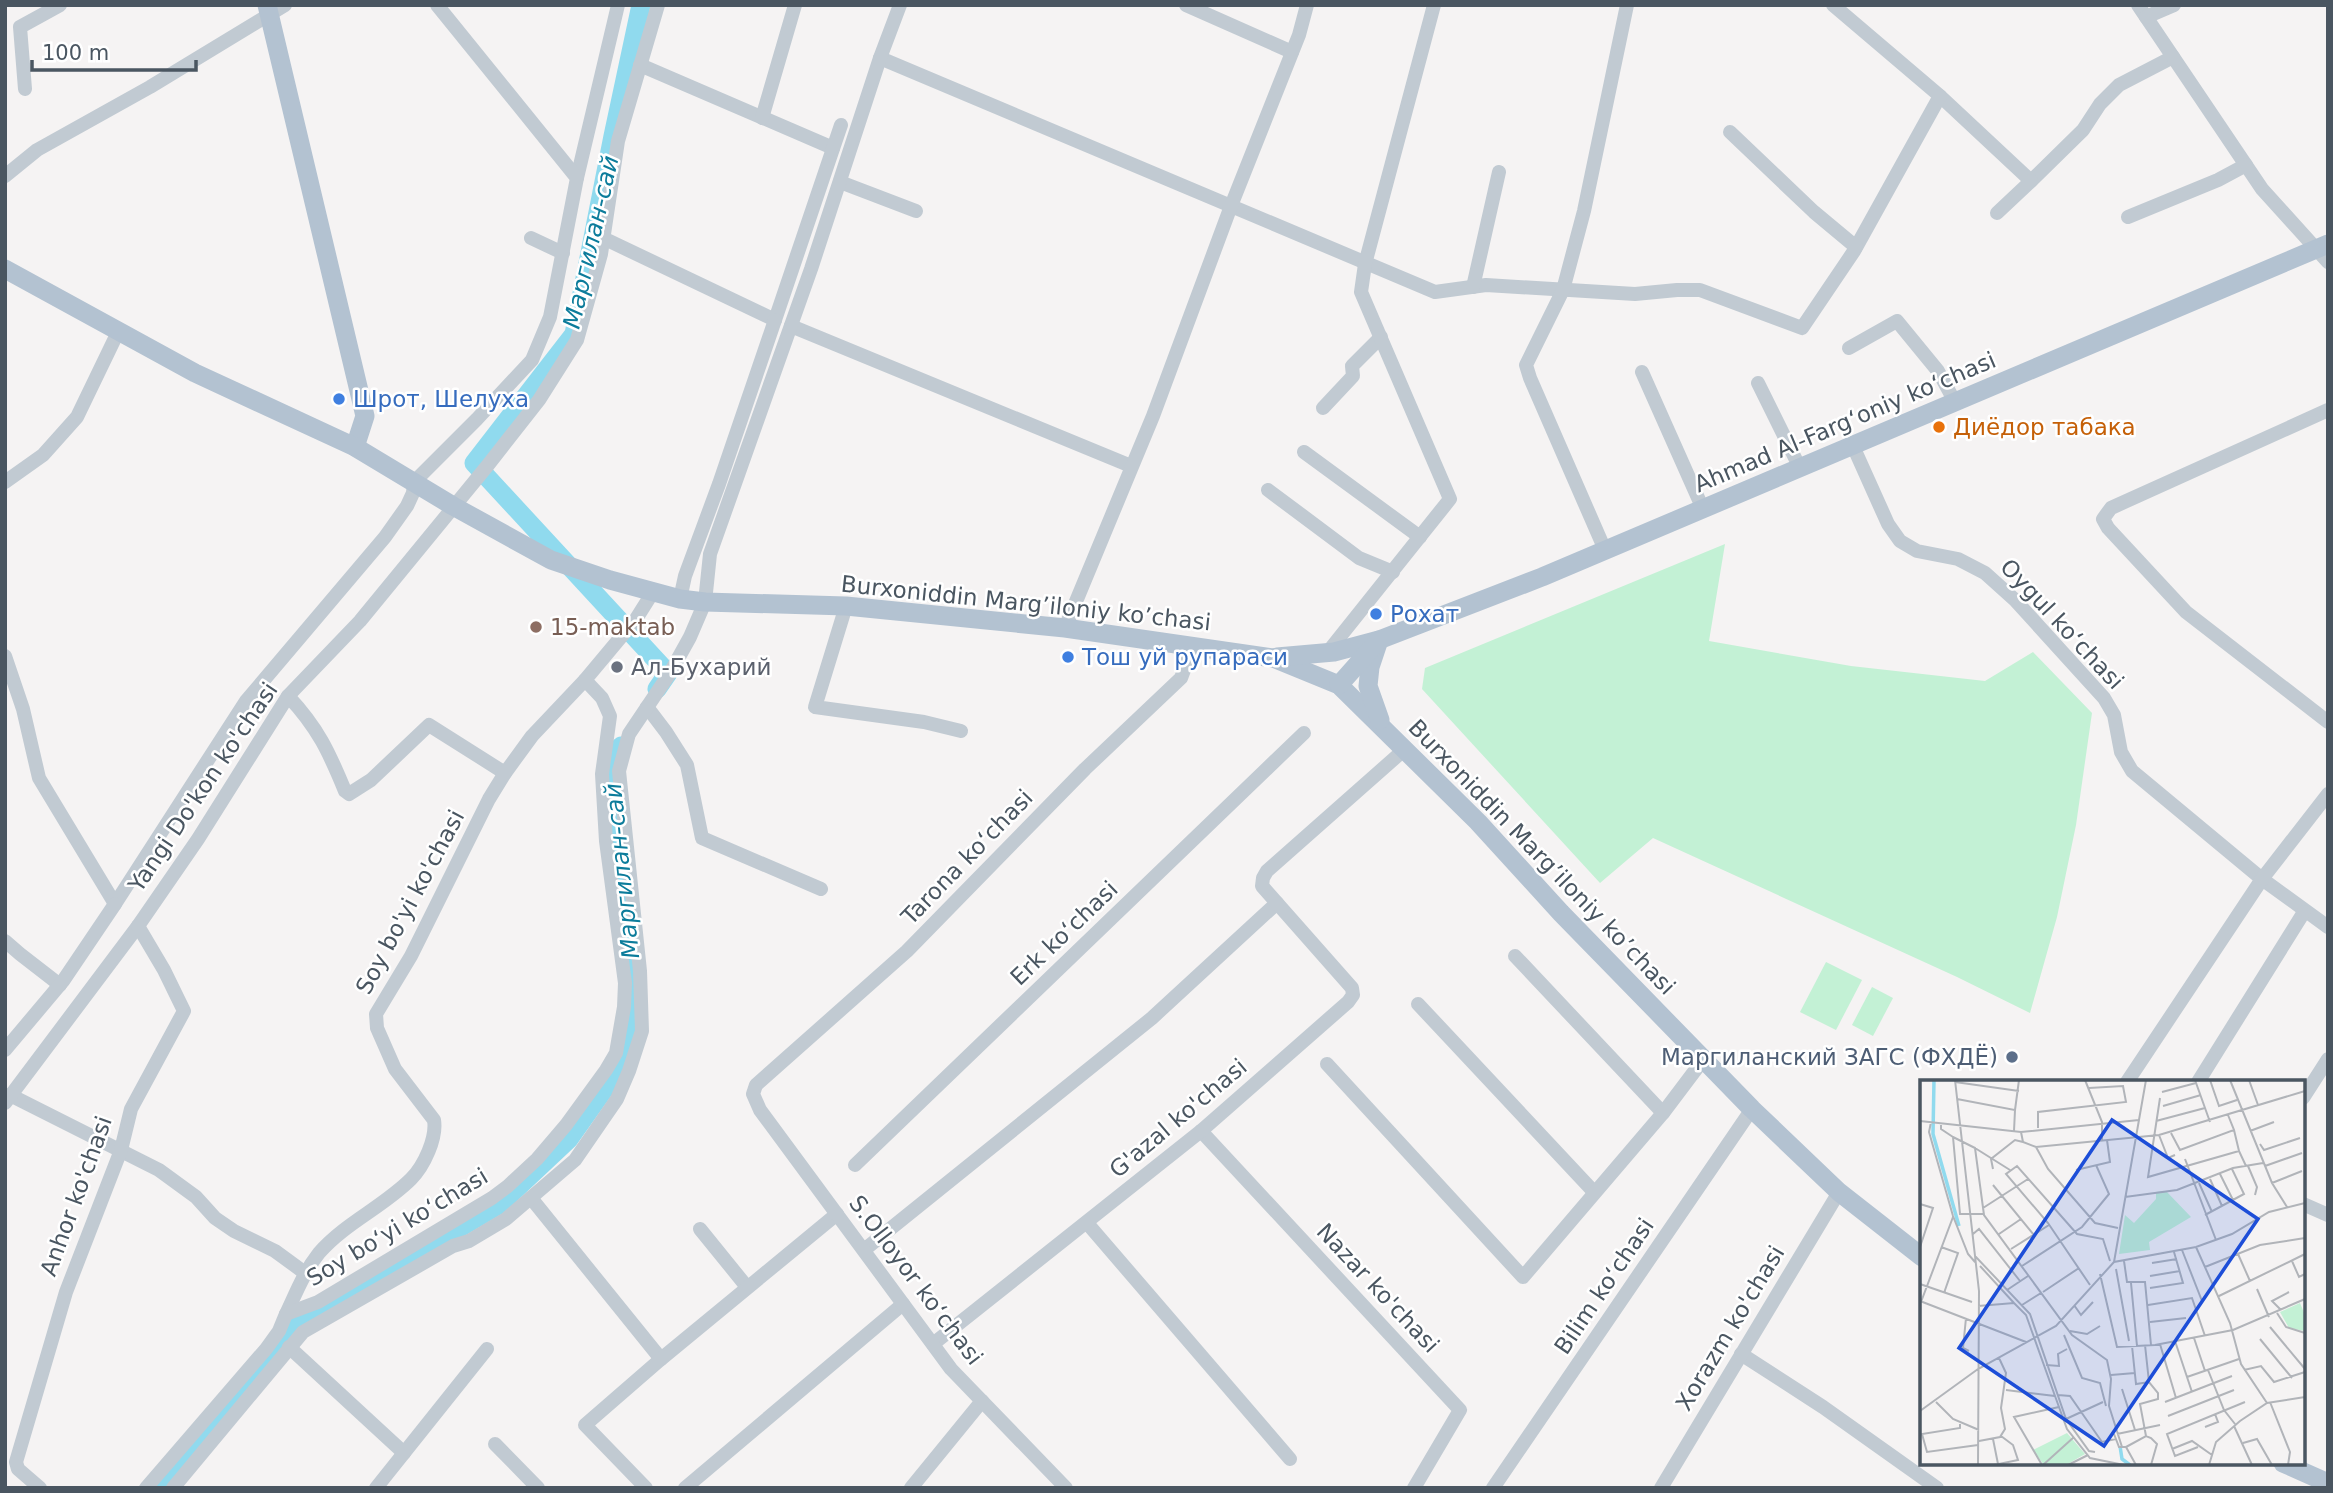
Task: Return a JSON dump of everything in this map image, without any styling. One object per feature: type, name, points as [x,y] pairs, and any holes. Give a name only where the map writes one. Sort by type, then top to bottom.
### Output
[{"type":"main road","points":[[274,9],[365,416],[355,447]]},
{"type":"main road","name":"Ahmad Al-Fargʻoniy koʻchasi","points":[[1273,658],[1327,653],[1379,640],[1605,551],[1955,402],[2324,252]]},
{"type":"main road","name":"Burxoniddin Marg’iloniy ko’chasi","points":[[5,269],[195,373],[355,447],[453,506],[551,559],[610,580],[680,599],[705,602],[846,606],[1065,628],[1192,646],[1273,658],[1339,685],[1478,822],[1561,913],[1752,1109],[1839,1192],[1920,1255]]},
{"type":"main road","points":[[1339,685],[1379,640]]},
{"type":"main road","points":[[1379,640],[1370,667],[1368,686],[1381,724]]},
{"type":"main road","points":[[2288,1465],[2328,1483]]},
{"type":"street","points":[[25,89],[20,27],[60,5]]},
{"type":"street","points":[[437,5],[577,178]]},
{"type":"street","points":[[5,1050],[60,985],[116,904],[246,701],[385,537],[407,506],[413,493],[414,482],[532,360],[550,317],[577,178],[618,5]]},
{"type":"street","name":"Yangi Do'kon ko'chasi","points":[[7,1099],[138,926],[198,839],[288,696],[360,621],[539,400],[577,340],[603,238],[618,141],[657,5]]},
{"type":"street","points":[[762,118],[795,5]]},
{"type":"street","name":"Soy boʻyi koʻchasi","points":[[173,1488],[303,1332],[506,1219],[575,1160],[617,1099],[642,1031],[640,971],[619,771],[629,734],[670,673],[690,638],[705,602],[710,554],[900,5]]},
{"type":"street","points":[[1186,5],[1292,52]]},
{"type":"street","points":[[1065,628],[1153,416],[1231,206],[1299,35],[1307,5]]},
{"type":"street","points":[[1327,653],[1449,502],[1450,495],[1362,292],[1365,264],[1434,5]]},
{"type":"street","points":[[1605,551],[1530,378],[1527,365],[1563,290],[1584,211],[1626,5]]},
{"type":"street","points":[[1833,5],[1940,96],[2031,181]]},
{"type":"street","points":[[2174,5],[2142,11],[2262,189],[2324,252]]},
{"type":"street","points":[[5,176],[37,150],[150,87],[274,9]]},
{"type":"street","points":[[1997,213],[2083,130],[2100,104],[2119,85],[2173,57]]},
{"type":"street","points":[[880,58],[1435,292],[1486,285],[1635,294],[1700,290],[1802,328],[1856,247],[1940,96]]},
{"type":"street","points":[[640,65],[833,148]]},
{"type":"street","points":[[680,599],[685,576],[841,125]]},
{"type":"street","points":[[1730,131],[1814,212],[1856,247]]},
{"type":"street","points":[[2129,217],[2218,180],[2246,165]]},
{"type":"street","points":[[1474,287],[1499,172]]},
{"type":"street","points":[[840,181],[916,211]]},
{"type":"street","points":[[531,238],[564,253]]},
{"type":"street","points":[[603,238],[775,320]]},
{"type":"street","points":[[1849,348],[1897,321],[1938,371],[1955,402]]},
{"type":"street","points":[[791,326],[1131,466]]},
{"type":"street","points":[[5,482],[43,454],[77,417],[118,332]]},
{"type":"street","points":[[1323,408],[1353,376],[1352,366],[1381,337]]},
{"type":"street","points":[[1642,372],[1703,509]]},
{"type":"street","points":[[1759,383],[1800,468]]},
{"type":"street","points":[[2328,410],[2111,508],[2104,519],[2108,528],[2186,612],[2328,722]]},
{"type":"street","name":"Oygul koʻchasi","points":[[1853,446],[1888,524],[1900,541],[1917,551],[1958,559],[1997,582],[2104,698],[2114,715],[2121,752],[2132,771],[2262,879],[2328,927]]},
{"type":"street","points":[[1304,452],[1420,537]]},
{"type":"street","points":[[1268,490],[1359,558],[1393,572]]},
{"type":"street","points":[[585,680],[636,619],[653,592]]},
{"type":"street","points":[[846,606],[816,707],[924,722],[961,731]]},
{"type":"street","name":"Tarona koʻchasi","points":[[756,1085],[907,951],[1085,769],[1181,678],[1192,646]]},
{"type":"street","points":[[5,656],[23,709],[39,778],[116,904]]},
{"type":"street","name":"Soy boʻyi koʻchasi","points":[[286,1314],[318,1302],[508,1186],[537,1159],[566,1125],[616,1053],[625,983],[606,841],[601,774],[610,716],[602,698],[585,680]]},
{"type":"street","name":"Soy bo'yi ko'chasi","points":[[286,1314],[305,1273],[320,1252],[344,1229],[410,1180],[419,1170],[435,1126],[434,1120],[396,1069],[377,1028],[376,1014],[411,956],[489,799],[505,773],[532,736],[585,680]]},
{"type":"street","points":[[288,696],[307,717],[325,744],[345,792],[349,794],[371,780],[429,725],[505,773]]},
{"type":"street","points":[[647,707],[687,765],[702,838],[821,889]]},
{"type":"street","name":"Erk koʻchasi","points":[[855,1165],[1304,733]]},
{"type":"street","name":"G'azal ko'chasi","points":[[933,1344],[1201,1131],[1348,1002],[1353,995],[1347,981],[1262,886],[1263,878],[1267,871],[1405,749]]},
{"type":"street","points":[[2128,1080],[2262,879],[2328,794]]},
{"type":"street","points":[[864,1250],[1152,1018],[1277,903]]},
{"type":"street","points":[[2199,1080],[2304,912]]},
{"type":"street","name":"Anhor ko'chasi","points":[[40,1488],[17,1467],[18,1453],[66,1292],[121,1150],[131,1109],[184,1011],[138,926]]},
{"type":"street","points":[[5,941],[60,985]]},
{"type":"street","points":[[1515,956],[1663,1113]]},
{"type":"street","points":[[1418,1004],[1594,1192]]},
{"type":"street","points":[[2305,1095],[2328,1059]]},
{"type":"street","points":[[1327,1064],[1523,1277],[1663,1113],[1703,1060]]},
{"type":"street","name":"S.Olloyor koʻchasi","points":[[756,1085],[753,1094],[760,1110],[951,1369],[1066,1488]]},
{"type":"street","points":[[7,1099],[121,1150],[168,1177],[196,1197],[215,1218],[234,1231],[275,1251],[305,1273]]},
{"type":"street","name":"Bilim koʻchasi","points":[[1493,1488],[1752,1109]]},
{"type":"street","name":"Nazar ko'chasi","points":[[1201,1131],[1460,1410],[1414,1488]]},
{"type":"street","name":"Xorazm ko'chasi","points":[[1661,1488],[1839,1192]]},
{"type":"street","points":[[531,1198],[661,1359]]},
{"type":"street","points":[[2305,1204],[2328,1215]]},
{"type":"street","points":[[646,1488],[585,1425],[837,1213]]},
{"type":"street","points":[[1087,1223],[1290,1459]]},
{"type":"street","points":[[700,1229],[747,1287]]},
{"type":"street","points":[[685,1488],[903,1304]]},
{"type":"street","points":[[146,1488],[206,1415],[266,1349],[279,1331],[286,1314]]},
{"type":"street","points":[[289,1348],[404,1453]]},
{"type":"street","points":[[376,1488],[487,1349]]},
{"type":"street","points":[[1741,1354],[1824,1407],[1937,1488]]},
{"type":"street","points":[[911,1488],[982,1401]]},
{"type":"street","points":[[495,1444],[538,1488]]},
{"type":"green space","points":[[1725,544],[1709,641],[1851,666],[1985,681],[2033,652],[2092,713],[2076,825],[2057,917],[2030,1013],[1653,838],[1600,883],[1422,689],[1425,668]]},
{"type":"green space","points":[[1826,962],[1862,980],[1836,1030],[1800,1012]]},
{"type":"green space","points":[[1872,987],[1893,998],[1873,1036],[1852,1025]]},
{"type":"waterway","name":"Маргилан-сай","points":[[641,5],[574,334],[474,463],[668,673],[657,689]]},
{"type":"waterway","name":"Маргилан-сай","points":[[160,1488],[300,1322],[500,1204],[569,1139],[608,1084],[636,1012],[612,772],[621,746]]},
{"type":"place","name":"Шрот, Шелуха","points":[[339,399]]},
{"type":"place","name":"Диёдор табака","points":[[1939,427]]},
{"type":"place","name":"Рохат","points":[[1376,614]]},
{"type":"place","name":"15-maktab","points":[[536,627]]},
{"type":"place","name":"Тош уй рупараси","points":[[1068,657]]},
{"type":"place","name":"Ал-Бухарий","points":[[617,667]]},
{"type":"place","name":"Маргиланский ЗАГС (ФХДЁ)","points":[[2012,1057]]}]
